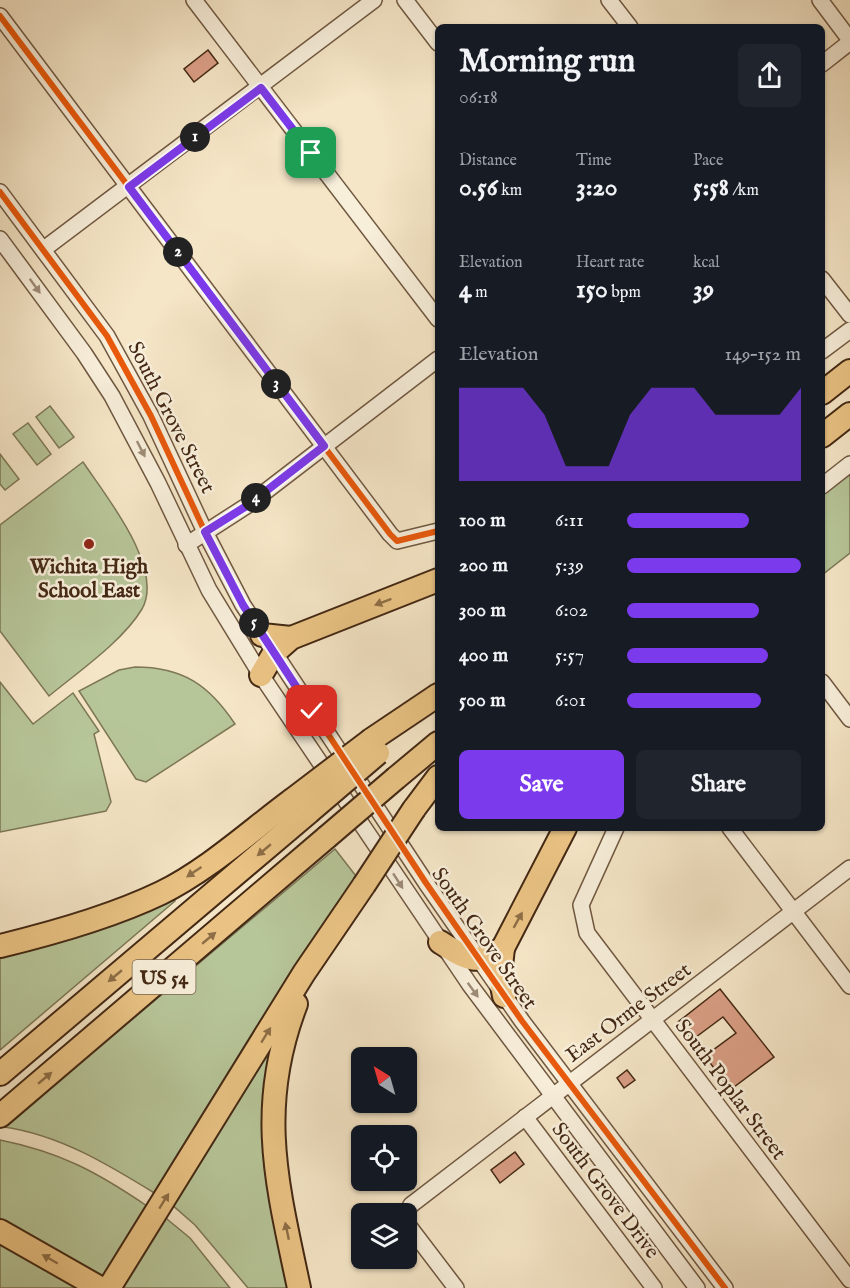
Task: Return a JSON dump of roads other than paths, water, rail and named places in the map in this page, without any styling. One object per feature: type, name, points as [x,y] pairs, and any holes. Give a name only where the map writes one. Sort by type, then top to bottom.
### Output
[{"type":"highway","points":[[825,391],[850,371]]},
{"type":"highway","points":[[825,434],[846,417]]},
{"type":"highway","points":[[825,438],[846,417]]},
{"type":"highway","points":[[261,675],[268,644],[291,639],[435,581]]},
{"type":"highway","points":[[0,946],[122,909],[162,892],[300,806],[435,697]]},
{"type":"highway","points":[[375,747],[435,704]]},
{"type":"highway","name":"US 54","points":[[0,1116],[435,746]]},
{"type":"highway","points":[[109,1288],[304,973],[435,781]]},
{"type":"highway","name":"US 54","points":[[0,1074],[300,806]]},
{"type":"highway","points":[[504,996],[500,975],[503,948],[563,831]]},
{"type":"highway","points":[[0,932],[66,927]]},
{"type":"highway","points":[[299,1288],[276,1176],[273,1106],[276,1070],[284,1037],[296,1005],[328,939]]},
{"type":"highway","points":[[440,942],[460,955],[479,960],[491,957],[503,948]]},
{"type":"highway","points":[[0,1231],[100,1288]]},
{"type":"street","points":[[194,0],[435,315]]},
{"type":"street","points":[[44,249],[261,88],[374,0]]},
{"type":"street","points":[[405,0],[435,39]]},
{"type":"street","points":[[609,0],[628,24]]},
{"type":"street","points":[[820,0],[850,41],[825,62]]},
{"type":"street","points":[[0,16],[397,541],[435,532]]},
{"type":"street","name":"South Grove Street","points":[[0,192],[98,322],[122,361],[205,532],[268,644],[504,996],[725,1288]]},
{"type":"street","name":"South Grove Street","points":[[0,239],[84,353],[111,396],[153,472],[209,590],[261,675],[440,942],[552,1096],[697,1288]]},
{"type":"street","points":[[825,283],[850,315]]},
{"type":"street","points":[[825,349],[850,330]]},
{"type":"street","points":[[186,545],[248,505],[435,361]]},
{"type":"street","points":[[825,484],[850,464]]},
{"type":"street","points":[[825,686],[850,719]]},
{"type":"street","name":"South Poplar Street","points":[[615,831],[581,905],[587,933],[850,1280]]},
{"type":"street","points":[[732,831],[850,986]]},
{"type":"street","name":"East Orme Street","points":[[414,1203],[850,868]]},
{"type":"street","name":"South Grove Drive","points":[[525,1117],[654,1288]]},
{"type":"street","points":[[417,1237],[456,1288]]},
{"type":"place","name":"Wichita High School East","points":[[89,544]]}]
